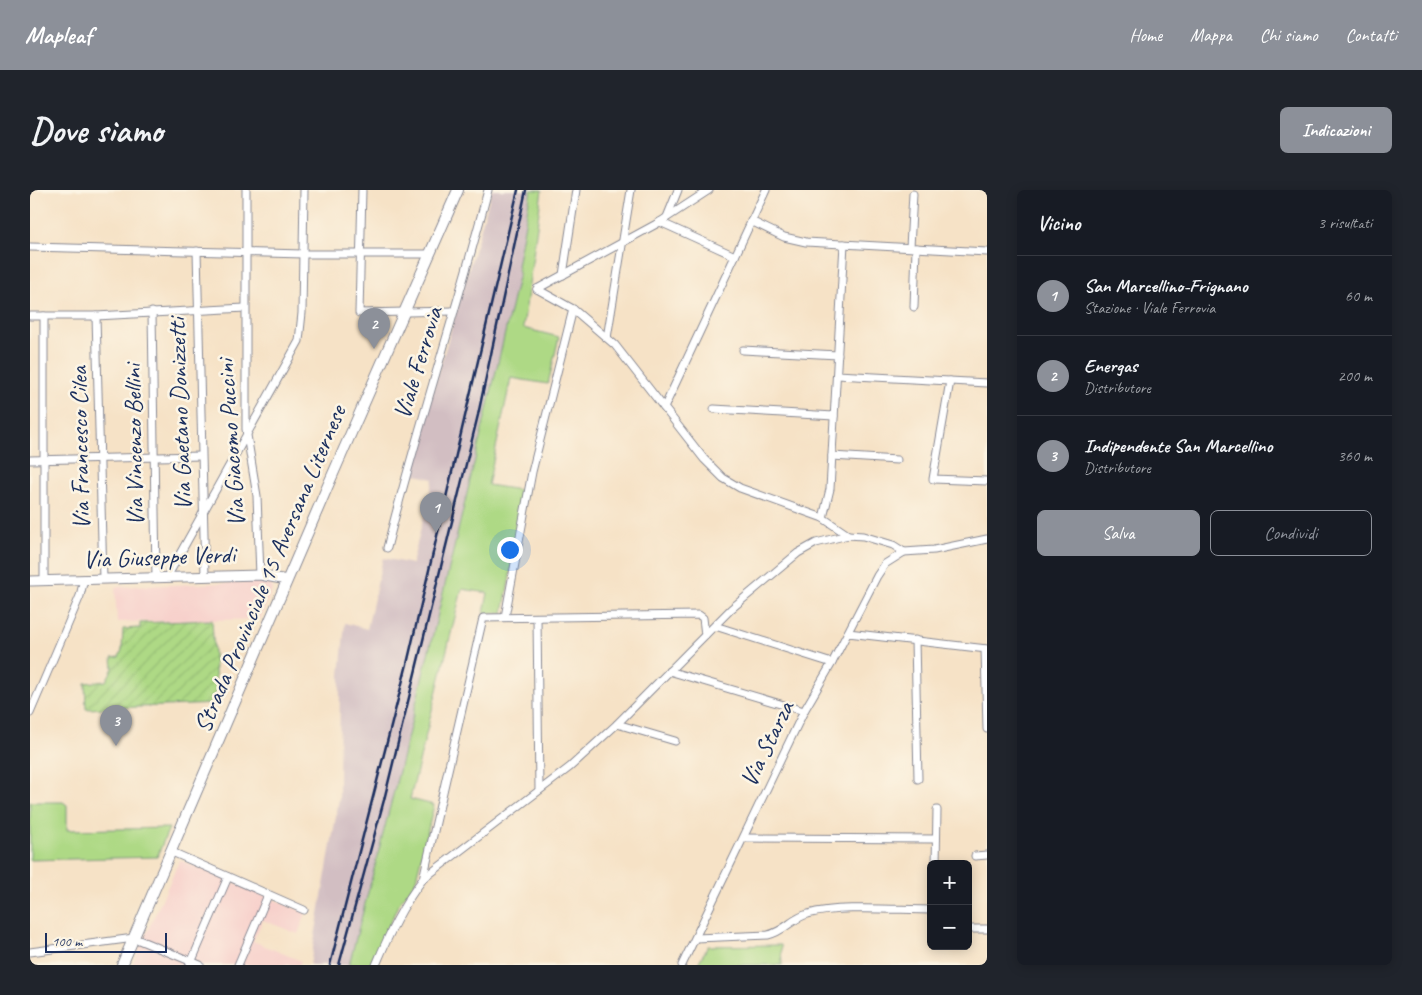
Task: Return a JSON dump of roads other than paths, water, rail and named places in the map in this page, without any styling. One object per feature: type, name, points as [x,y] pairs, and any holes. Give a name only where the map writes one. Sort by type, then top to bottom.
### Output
[{"type":"main road","name":"Strada Provinciale 15 Aversana Liternese","points":[[122,965],[458,190]]},
{"type":"street","name":"Via Giacomo Puccini","points":[[246,190],[244,308],[246,437],[256,496],[260,574]]},
{"type":"street","points":[[167,577],[299,341],[302,313],[304,190]]},
{"type":"street","points":[[362,190],[359,313],[454,311]]},
{"type":"street","name":"Viale Ferrovia","points":[[387,548],[410,458],[488,190]]},
{"type":"street","points":[[562,275],[576,190]]},
{"type":"street","points":[[607,338],[632,190]]},
{"type":"street","points":[[667,218],[678,190]]},
{"type":"street","points":[[709,190],[667,218],[537,289],[573,309],[607,338],[704,459],[723,478],[740,488],[823,518],[841,528],[848,535]]},
{"type":"street","points":[[664,408],[766,190]]},
{"type":"street","points":[[913,194],[914,307]]},
{"type":"street","points":[[751,221],[784,237],[806,242],[987,252]]},
{"type":"street","points":[[660,222],[735,256]]},
{"type":"street","points":[[823,518],[830,489],[844,244]]},
{"type":"street","points":[[30,247],[303,254],[430,254]]},
{"type":"street","name":"Via Gaetano Donizzetti","points":[[196,251],[205,576]]},
{"type":"street","points":[[30,316],[96,316],[197,309],[244,308]]},
{"type":"street","points":[[505,617],[532,472],[573,309]]},
{"type":"street","name":"Via Vincenzo Bellini","points":[[152,312],[156,578]]},
{"type":"street","points":[[44,316],[44,580]]},
{"type":"street","name":"Via Francesco Cilea","points":[[96,316],[103,579]]},
{"type":"street","points":[[743,350],[838,355]]},
{"type":"street","points":[[837,375],[987,383]]},
{"type":"street","points":[[950,381],[933,479],[987,481]]},
{"type":"street","points":[[714,409],[834,416]]},
{"type":"street","points":[[30,460],[201,456]]},
{"type":"street","points":[[832,456],[897,460]]},
{"type":"street","points":[[376,965],[395,920],[407,899],[423,879],[570,767],[617,724],[731,609],[798,553],[816,543],[848,535],[878,541],[904,552],[934,550],[987,539]]},
{"type":"street","name":"Via Starza","points":[[682,965],[804,711],[832,663],[877,576],[885,564],[904,552]]},
{"type":"street","name":"Via Giuseppe Verdi","points":[[30,581],[260,574],[288,580]]},
{"type":"street","points":[[30,713],[80,596],[84,579]]},
{"type":"street","points":[[423,879],[483,618],[699,616],[703,618],[705,635]]},
{"type":"street","points":[[537,618],[539,790]]},
{"type":"street","points":[[715,626],[832,663]]},
{"type":"street","points":[[848,633],[986,649],[987,729]]},
{"type":"street","points":[[915,640],[918,779]]},
{"type":"street","points":[[669,671],[804,711]]},
{"type":"street","points":[[617,724],[675,741]]},
{"type":"street","points":[[936,860],[937,810]]},
{"type":"street","points":[[744,838],[936,839]]},
{"type":"street","points":[[172,852],[304,910]]},
{"type":"street","points":[[975,856],[987,855]]},
{"type":"street","points":[[191,963],[228,876]]},
{"type":"street","points":[[238,965],[268,895]]},
{"type":"street","points":[[696,938],[768,936],[778,933],[799,917],[825,910],[927,910]]},
{"type":"street","points":[[972,929],[987,928]]},
{"type":"street","points":[[30,952],[134,938],[191,963],[200,965]]},
{"type":"railway","points":[[330,965],[407,664],[518,190]]},
{"type":"railway","points":[[339,965],[384,800],[478,415],[526,190]]},
{"type":"place","name":"Energas","points":[[374,349]]},
{"type":"place","name":"San Marcellino-Frignano","points":[[436,533]]},
{"type":"place","name":"Indipendente San Marcellino","points":[[116,746]]}]
